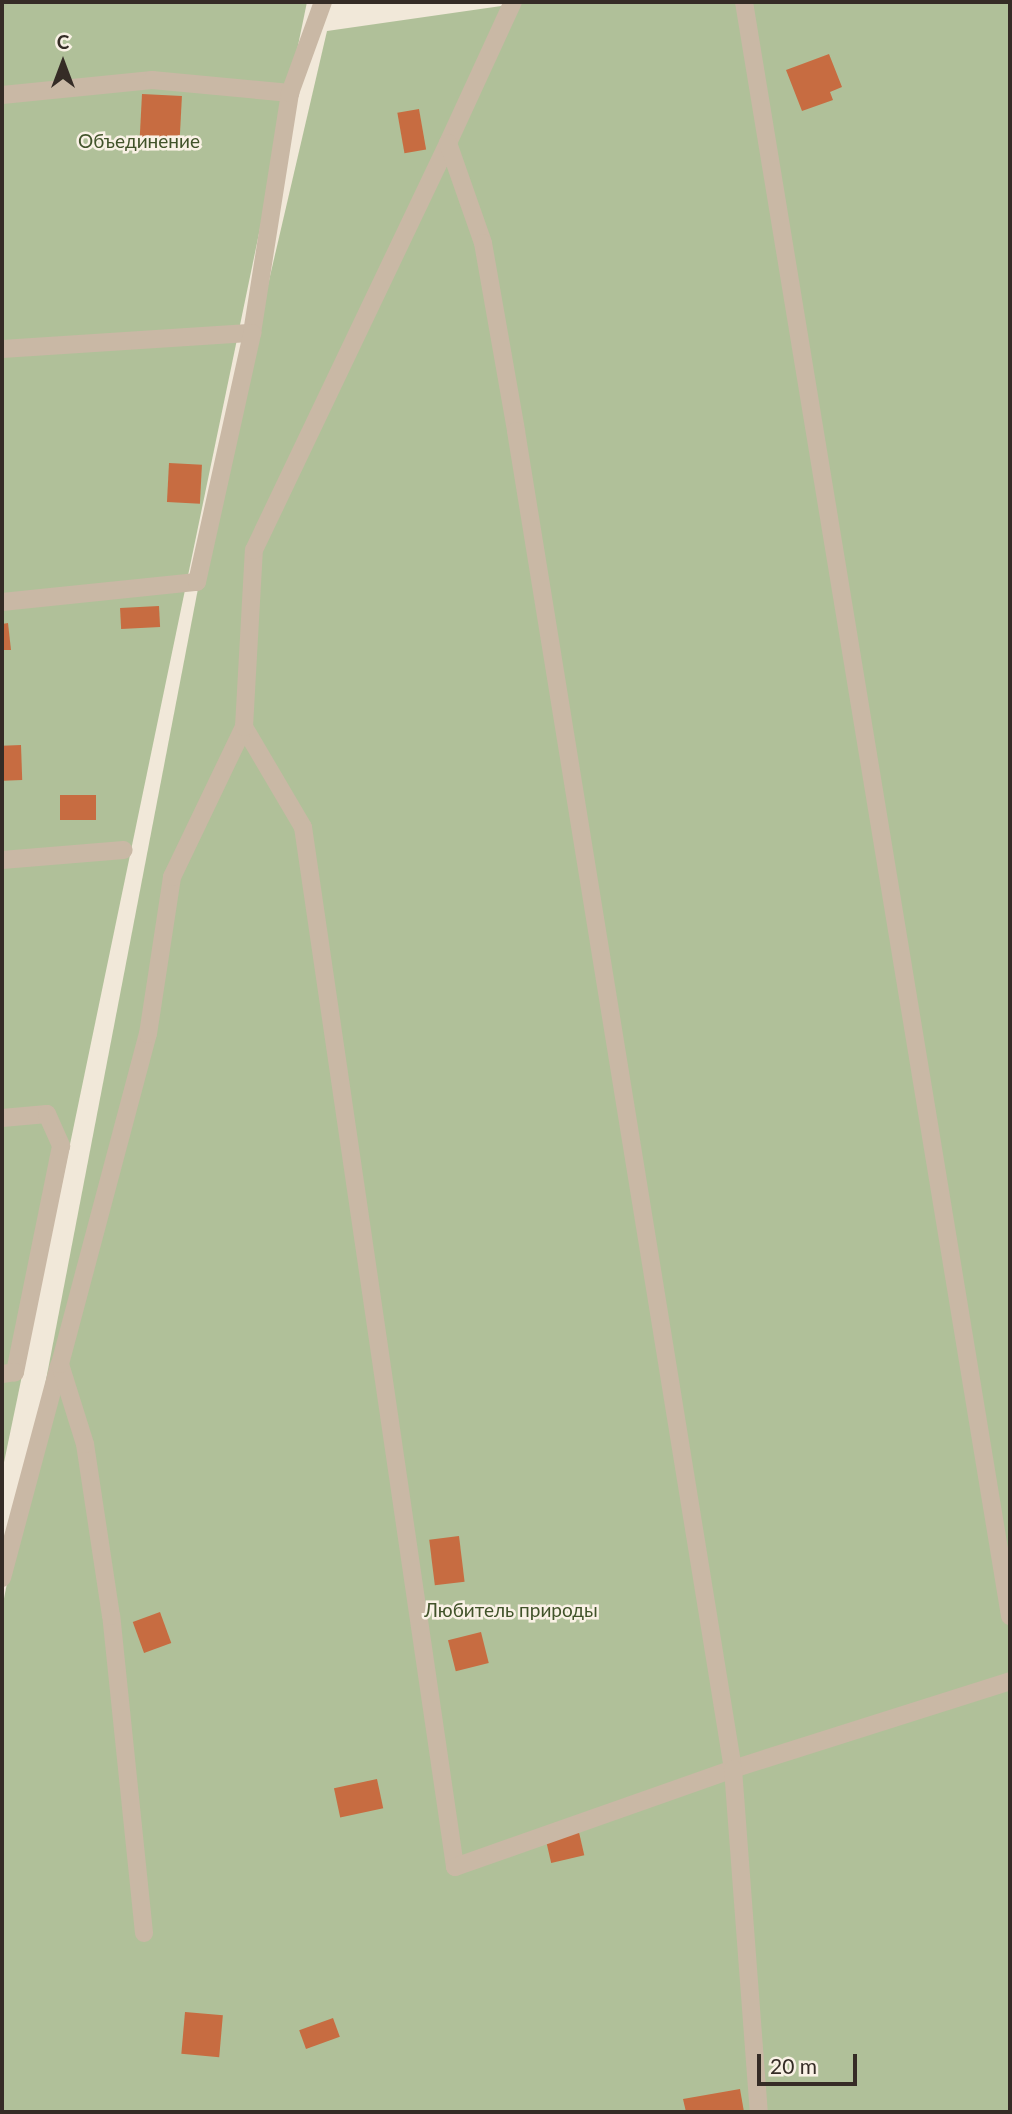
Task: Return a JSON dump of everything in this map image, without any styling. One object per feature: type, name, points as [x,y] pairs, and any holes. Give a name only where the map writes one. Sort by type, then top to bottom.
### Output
[{"type":"lane","points":[[2,602],[197,582],[252,332],[290,93],[323,2]]},
{"type":"lane","points":[[2,1578],[148,1034],[172,877],[244,727],[254,550],[513,2]]},
{"type":"lane","points":[[744,2],[1010,1616]]},
{"type":"lane","points":[[2,95],[152,80],[290,93]]},
{"type":"lane","points":[[448,143],[483,243],[509,390],[733,1769],[759,2112]]},
{"type":"lane","points":[[2,349],[252,332]]},
{"type":"lane","points":[[244,727],[303,827],[455,1867],[733,1769],[1010,1681]]},
{"type":"lane","points":[[2,860],[124,850]]},
{"type":"lane","points":[[2,1118],[47,1114],[61,1146],[15,1372],[2,1374]]},
{"type":"lane","points":[[60,1364],[89,1471],[111,1616],[144,1933]]},
{"type":"green space","name":"Объединение","points":[[2,2],[307,2],[2,1472]]},
{"type":"green space","name":"Любитель природы","points":[[529,2],[1010,2],[1010,2112],[2,2112],[2,1609],[201,573],[327,31]]},
{"type":"building","points":[[829,54],[842,87],[830,92],[833,100],[802,111],[786,70]]},
{"type":"building","points":[[142,94],[182,96],[179,150],[139,148]]},
{"type":"building","points":[[419,109],[426,149],[404,153],[397,113]]},
{"type":"building","points":[[169,463],[202,465],[200,504],[167,502]]},
{"type":"building","points":[[159,606],[160,627],[121,629],[120,608]]},
{"type":"building","points":[[8,623],[11,650],[2,650],[2,624]]},
{"type":"building","points":[[21,745],[22,780],[3,781],[2,746]]},
{"type":"building","points":[[60,795],[96,795],[96,820],[60,820]]},
{"type":"building","points":[[459,1536],[465,1582],[435,1585],[429,1540]]},
{"type":"building","points":[[160,1612],[171,1643],[144,1653],[133,1622]]},
{"type":"building","points":[[481,1632],[489,1663],[456,1671],[448,1640]]},
{"type":"building","points":[[377,1779],[383,1808],[340,1817],[334,1788]]},
{"type":"building","points":[[578,1828],[584,1855],[551,1863],[545,1836]]},
{"type":"building","points":[[185,2012],[223,2015],[219,2057],[181,2054]]},
{"type":"building","points":[[333,2018],[340,2037],[306,2049],[299,2030]]},
{"type":"building","points":[[740,2089],[744,2112],[686,2112],[683,2099]]}]
